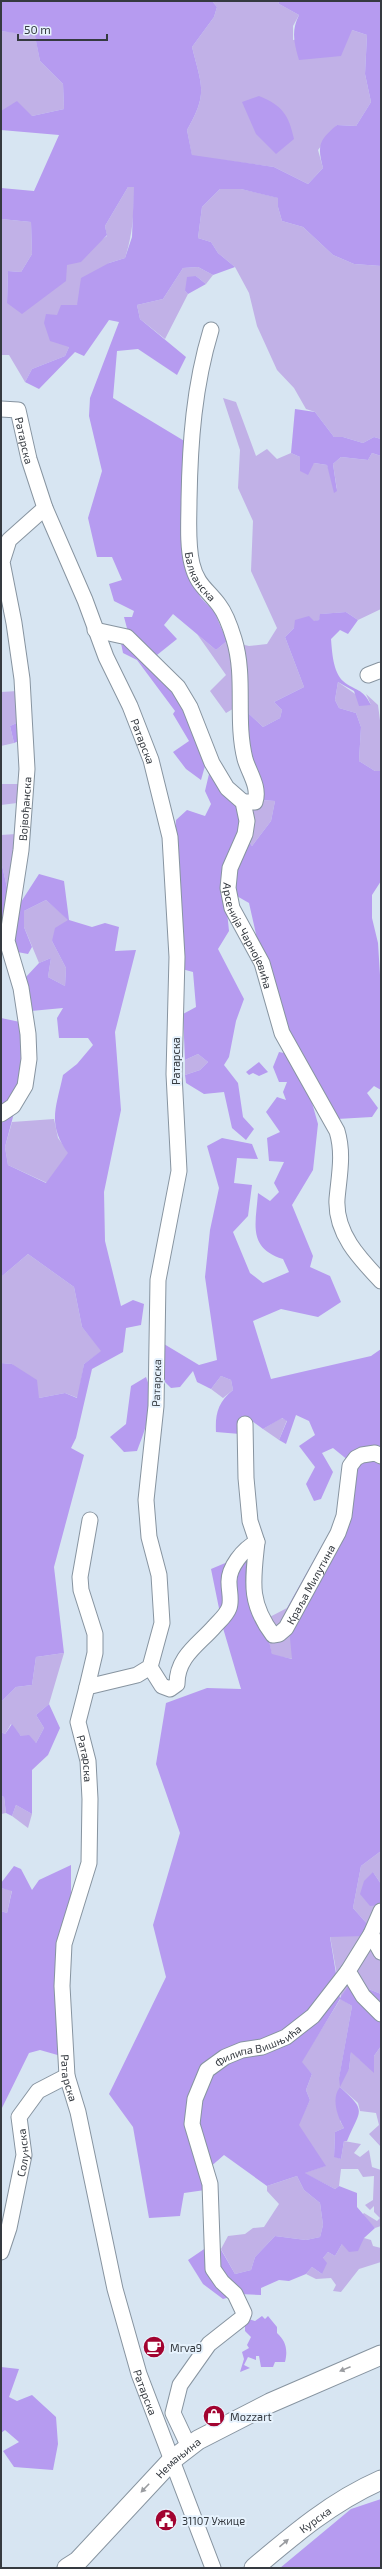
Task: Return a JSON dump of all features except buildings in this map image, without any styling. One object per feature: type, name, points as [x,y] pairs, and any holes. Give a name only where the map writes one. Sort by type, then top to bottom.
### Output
[{"type":"main road","name":"Немањина","points":[[67,2568],[78,2561],[172,2460],[189,2447],[270,2403],[381,2355]]},
{"type":"main road","name":"Курска","points":[[254,2568],[322,2512],[348,2496],[381,2480]]},
{"type":"street","name":"Балканска","points":[[212,330],[200,367],[190,444],[189,522],[191,562],[196,580],[220,606],[235,646],[240,669],[241,734],[246,759],[258,795],[255,802],[243,802]]},
{"type":"street","name":"Ратарска","points":[[1,409],[18,410],[29,459],[45,508],[85,600],[95,630],[130,706],[162,798],[170,837],[177,957],[174,1074],[179,1171],[158,1280],[156,1406],[146,1500],[149,1537],[159,1575],[162,1623],[150,1667]]},
{"type":"street","name":"Војвођанска","points":[[1,1114],[13,1106],[25,1086],[29,1060],[28,1034],[21,988],[7,941],[21,850],[27,768],[22,679],[14,623],[2,562],[5,538],[45,508]]},
{"type":"street","points":[[95,630],[128,637],[178,687],[190,707],[212,763],[227,788],[243,802]]},
{"type":"street","name":"Арсенија Чарнојевића","points":[[243,802],[246,821],[245,834],[230,868],[228,888],[232,908],[262,962],[282,1033],[337,1131],[341,1145],[337,1201],[340,1225],[352,1248],[381,1281]]},
{"type":"street","name":"Краља Милутина","points":[[245,1424],[246,1478],[250,1520],[256,1542],[252,1577],[254,1595],[268,1628],[273,1635],[279,1634],[286,1628],[338,1533],[346,1510],[350,1466],[356,1458],[362,1455],[376,1454],[381,1456]]},
{"type":"street","name":"Ратарска","points":[[90,1520],[80,1577],[81,1590],[95,1634],[95,1653],[78,1722],[88,1761],[90,1799],[89,1863],[64,1944],[62,1986],[66,2076],[78,2112],[115,2289],[139,2374],[213,2568]]},
{"type":"street","points":[[87,1688],[137,1675],[150,1667],[162,1686],[170,1689],[177,1684],[180,1663],[197,1643],[207,1636],[230,1607],[229,1582],[233,1566],[256,1542]]},
{"type":"street","points":[[381,1911],[371,1934],[348,1971],[363,1996],[381,2014]]},
{"type":"street","points":[[371,1934],[381,1952]]},
{"type":"street","name":"Филипа Вишњића","points":[[189,2447],[173,2413],[180,2385],[209,2344],[242,2318],[244,2313],[235,2294],[222,2282],[213,2269],[210,2184],[192,2124],[195,2099],[207,2070],[225,2056],[242,2050],[262,2047],[286,2037],[313,2016],[348,1971]]},
{"type":"street","name":"Солунска","points":[[1,2252],[11,2222],[24,2155],[19,2117],[38,2091],[66,2076]]},
{"type":"shaded area","points":[[1,1],[212,1],[217,7],[214,17],[192,47],[201,90],[198,107],[187,130],[192,155],[274,167],[308,184],[323,168],[320,148],[326,135],[337,125],[356,126],[371,102],[365,74],[367,35],[352,30],[341,56],[299,60],[294,32],[299,15],[279,4],[278,1],[381,1],[381,266],[354,264],[333,255],[303,227],[282,221],[278,207],[278,198],[241,189],[220,189],[202,207],[198,238],[211,242],[218,253],[235,267],[213,275],[198,267],[183,268],[163,299],[137,305],[140,319],[186,357],[177,375],[138,349],[117,351],[113,398],[186,442],[187,572],[201,598],[214,611],[227,641],[216,650],[173,614],[164,625],[177,639],[157,655],[128,632],[124,617],[132,617],[134,611],[114,601],[109,584],[122,580],[112,557],[97,557],[88,518],[102,471],[89,416],[90,398],[119,322],[109,320],[84,356],[75,352],[39,389],[25,382],[32,369],[65,356],[69,347],[50,341],[44,323],[46,314],[57,315],[61,305],[77,305],[81,278],[109,263],[125,258],[132,237],[134,187],[128,187],[105,226],[107,235],[81,262],[67,265],[66,281],[22,314],[7,303],[8,271],[21,272],[32,254],[31,222],[1,219],[1,188],[34,191],[59,135],[1,130],[1,111],[17,101],[32,116],[64,109],[63,84],[40,61],[35,36],[1,31]]},
{"type":"shaded area","points":[[212,1],[278,1],[279,4],[299,15],[293,26],[293,40],[352,30],[367,35],[365,74],[371,102],[356,126],[337,125],[318,150],[323,168],[308,184],[274,167],[192,156],[187,130],[198,107],[201,90],[192,47],[214,17],[217,7]]},
{"type":"shaded area","points":[[1,31],[35,35],[40,61],[63,84],[64,109],[32,116],[1,111]]},
{"type":"shaded area","points":[[259,96],[267,99],[279,107],[290,123],[294,139],[276,154],[256,134],[242,102]]},
{"type":"shaded area","points":[[128,187],[134,187],[134,205],[131,232],[125,258],[109,263],[77,305],[69,347],[65,356],[32,369],[25,382],[9,355],[1,355],[1,219],[31,222],[32,254],[21,272],[8,271],[7,303],[107,236],[105,226]]},
{"type":"shaded area","points":[[220,189],[241,189],[279,198],[278,207],[282,221],[303,227],[333,255],[354,264],[381,266],[381,439],[374,437],[363,443],[343,437],[334,437],[315,412],[306,409],[294,388],[277,370],[257,326],[249,293],[235,267],[218,253],[211,242],[198,238],[202,207]]},
{"type":"shaded area","points":[[198,267],[213,275],[206,284],[196,276],[185,291],[188,294],[165,339],[140,319],[137,305],[163,299],[183,268]]},
{"type":"shaded area","points":[[196,276],[206,284],[188,294],[185,291],[187,277]]},
{"type":"shaded area","points":[[223,398],[236,402],[256,456],[267,449],[277,459],[291,453],[300,457],[300,471],[314,463],[327,465],[337,490],[333,464],[341,457],[368,460],[372,453],[381,456],[381,609],[358,620],[346,612],[321,614],[319,620],[294,628],[285,637],[304,687],[274,702],[282,710],[280,718],[263,727],[246,711],[248,700],[226,713],[210,691],[226,675],[197,634],[216,650],[227,641],[249,646],[267,644],[277,628],[251,571],[253,521],[238,488],[240,450]]},
{"type":"shaded area","points":[[295,409],[315,412],[334,437],[343,437],[363,443],[374,437],[381,439],[381,456],[372,453],[368,460],[341,457],[333,464],[337,491],[334,493],[327,465],[314,463],[308,475],[300,471],[300,457],[291,453]]},
{"type":"shaded area","points":[[346,612],[358,620],[348,634],[340,630],[331,639],[335,667],[343,681],[362,692],[371,705],[359,706],[354,691],[338,682],[335,700],[339,708],[356,713],[361,727],[359,761],[375,771],[381,771],[381,881],[372,895],[372,918],[378,943],[381,991],[381,1090],[374,1086],[367,1093],[378,1108],[372,1117],[337,1119],[284,1028],[272,969],[258,943],[249,903],[235,895],[235,872],[247,839],[252,846],[271,821],[275,801],[261,800],[247,752],[246,711],[263,727],[280,718],[282,710],[274,702],[304,687],[285,637],[294,628],[295,620],[309,616],[314,621],[319,620],[320,614]]},
{"type":"shaded area","points":[[121,643],[132,646],[179,695],[243,818],[226,901],[229,931],[218,949],[244,999],[236,1021],[229,1057],[224,1065],[238,1083],[243,1117],[254,1129],[246,1140],[232,1128],[224,1092],[204,1094],[186,1083],[185,1075],[200,1070],[208,1062],[198,1054],[185,1060],[183,1014],[196,1007],[193,972],[182,969],[174,847],[176,820],[187,810],[205,816],[211,804],[205,791],[209,774],[205,766],[201,780],[186,769],[173,752],[189,741],[173,714],[175,711],[137,660],[123,653]]},
{"type":"shaded area","points":[[338,682],[371,705],[366,694],[378,705],[381,728],[381,771],[375,771],[359,761],[361,727],[356,713],[339,708],[335,700]]},
{"type":"shaded area","points":[[18,691],[19,722],[10,726],[14,743],[1,746],[1,692]]},
{"type":"shaded area","points":[[19,722],[21,740],[14,743],[10,726]]},
{"type":"shaded area","points":[[1,784],[18,784],[17,803],[1,805]]},
{"type":"shaded area","points":[[261,800],[275,801],[271,821],[252,846],[247,839],[243,818]]},
{"type":"shaded area","points":[[16,834],[8,892],[1,861],[1,835]]},
{"type":"shaded area","points":[[1,861],[8,892],[19,905],[39,874],[64,881],[69,920],[92,927],[105,923],[119,927],[115,951],[136,950],[115,1032],[121,1110],[104,1192],[105,1241],[121,1306],[133,1300],[144,1304],[141,1325],[126,1328],[123,1352],[92,1369],[76,1438],[71,1448],[84,1455],[54,1567],[64,1653],[36,1657],[32,1685],[16,1687],[1,1702],[1,1363],[12,1364],[37,1380],[39,1398],[65,1393],[77,1398],[84,1364],[101,1351],[82,1327],[74,1287],[28,1254],[1,1277],[1,1018],[20,1022],[21,1067],[14,1113],[5,1147],[8,1165],[46,1183],[68,1153],[61,1143],[55,1124],[56,1107],[63,1075],[77,1064],[93,1045],[88,1038],[59,1038],[57,1018],[63,1008],[31,1011],[25,978],[39,963],[51,958],[48,977],[65,986],[66,968],[52,941],[55,928],[68,920],[46,900],[24,911],[24,927],[32,947],[28,954],[1,949]]},
{"type":"shaded area","points":[[46,900],[69,920],[52,941],[66,968],[65,986],[48,977],[51,958],[39,963],[24,927],[24,911]]},
{"type":"shaded area","points":[[279,1052],[289,1054],[309,1092],[318,1124],[313,1170],[292,1205],[313,1256],[310,1267],[330,1276],[341,1302],[318,1317],[281,1309],[253,1321],[271,1379],[371,1356],[381,1349],[381,1851],[361,1866],[353,1908],[369,1926],[363,1936],[330,1937],[340,1998],[351,1982],[381,1994],[381,2046],[374,2056],[374,2073],[351,2052],[349,2069],[340,2087],[339,2078],[352,2006],[340,1999],[302,2062],[312,2074],[306,2090],[310,2100],[299,2125],[326,2166],[305,2173],[335,2189],[339,2186],[357,2193],[357,2207],[375,2228],[364,2238],[358,2251],[349,2252],[342,2244],[335,2256],[328,2252],[323,2258],[327,2263],[322,2274],[312,2267],[306,2274],[289,2281],[279,2280],[261,2288],[261,2295],[240,2294],[223,2299],[203,2284],[188,2260],[216,2241],[235,2274],[251,2270],[255,2257],[275,2236],[306,2240],[320,2237],[323,2225],[320,2203],[304,2190],[297,2176],[267,2186],[224,2155],[201,2175],[205,2190],[184,2193],[180,2216],[149,2218],[133,2127],[109,2094],[166,1977],[153,1925],[180,1833],[156,1764],[166,1703],[207,1688],[241,1689],[223,1628],[211,1569],[249,1553],[272,1654],[292,1659],[287,1608],[325,1540],[347,1516],[349,1461],[333,1448],[322,1453],[333,1472],[321,1499],[314,1501],[306,1484],[315,1467],[299,1446],[315,1435],[309,1421],[296,1415],[286,1444],[279,1440],[287,1421],[282,1418],[263,1429],[252,1421],[240,1434],[216,1432],[218,1409],[224,1399],[233,1390],[231,1380],[221,1376],[211,1389],[197,1382],[193,1371],[180,1387],[171,1388],[159,1376],[164,1344],[199,1365],[217,1360],[205,1277],[210,1230],[219,1188],[207,1146],[222,1138],[252,1144],[258,1159],[237,1158],[234,1183],[252,1185],[248,1216],[233,1232],[250,1273],[263,1283],[289,1272],[283,1259],[264,1248],[256,1233],[258,1193],[270,1201],[279,1192],[274,1183],[284,1162],[269,1161],[267,1138],[280,1132],[266,1112],[277,1097],[286,1100],[283,1092],[287,1082],[279,1082],[273,1067]]},
{"type":"shaded area","points":[[198,1054],[208,1062],[200,1070],[185,1075],[185,1060]]},
{"type":"shaded area","points":[[259,1062],[268,1072],[259,1076],[253,1073],[249,1075],[246,1072]]},
{"type":"shaded area","points":[[54,1119],[58,1138],[69,1153],[47,1183],[8,1165],[5,1147],[12,1122]]},
{"type":"shaded area","points":[[28,1254],[74,1287],[82,1327],[102,1351],[84,1364],[78,1398],[65,1393],[39,1398],[12,1364],[1,1363],[1,1277]]},
{"type":"shaded area","points":[[221,1376],[231,1380],[233,1390],[223,1398],[211,1389]]},
{"type":"shaded area","points":[[146,1377],[149,1386],[150,1404],[144,1433],[137,1451],[124,1452],[110,1437],[126,1424],[131,1386]]},
{"type":"shaded area","points":[[281,1418],[287,1420],[279,1440],[263,1429]]},
{"type":"shaded area","points":[[287,1608],[293,1659],[272,1655],[264,1620]]},
{"type":"shaded area","points":[[64,1653],[49,1704],[36,1715],[44,1728],[36,1743],[21,1736],[11,1724],[5,1734],[1,1732],[1,1702],[16,1687],[32,1685],[36,1657]]},
{"type":"shaded area","points":[[49,1704],[60,1728],[48,1755],[32,1770],[32,1814],[16,1805],[12,1816],[6,1813],[4,1797],[1,1796],[1,1732],[5,1734],[12,1724],[21,1736],[29,1735],[36,1743],[44,1728],[36,1715]]},
{"type":"shaded area","points":[[1,1796],[4,1797],[6,1813],[1,1814]]},
{"type":"shaded area","points":[[16,1805],[32,1814],[28,1828],[12,1816]]},
{"type":"shaded area","points":[[381,1851],[381,1884],[373,1872],[381,1905],[373,1929],[381,1945],[381,1994],[351,1982],[341,1999],[352,2006],[339,2079],[349,2069],[351,2051],[360,2060],[374,2056],[381,2046],[381,2147],[369,2134],[379,2125],[376,2113],[360,2111],[358,2103],[340,2087],[340,2121],[344,2128],[335,2132],[334,2156],[341,2159],[344,2141],[361,2144],[354,2153],[360,2157],[369,2150],[372,2167],[381,2170],[381,2226],[375,2228],[362,2215],[364,2213],[377,2221],[380,2218],[374,2212],[374,2206],[370,2210],[365,2205],[373,2200],[374,2176],[363,2177],[358,2169],[341,2169],[339,2186],[335,2189],[304,2173],[325,2166],[298,2125],[310,2100],[306,2090],[312,2074],[301,2062],[341,1998],[330,1936],[363,1936],[369,1926],[353,1908],[361,1866]]},
{"type":"shaded area","points":[[71,1865],[71,1914],[61,2056],[40,2050],[29,2053],[1,2110],[1,1911],[7,1913],[12,1891],[1,1888],[1,1883],[14,1866],[21,1869],[32,1890],[39,1880]]},
{"type":"shaded area","points":[[373,1872],[381,1884],[381,1905],[370,1906],[360,1894],[364,1881]]},
{"type":"shaded area","points":[[1,1888],[12,1890],[7,1913],[1,1911]]},
{"type":"shaded area","points":[[340,2087],[358,2106],[359,2111],[347,2141],[344,2141],[341,2159],[334,2157],[335,2132],[344,2128],[337,2113],[335,2102],[337,2091]]},
{"type":"shaded area","points":[[297,2176],[304,2190],[320,2203],[323,2225],[320,2237],[306,2240],[275,2236],[255,2257],[251,2270],[235,2274],[221,2249],[228,2236],[245,2234],[253,2228],[264,2227],[279,2204],[267,2191],[267,2186]]},
{"type":"shaded area","points":[[364,2238],[371,2240],[373,2246],[381,2248],[381,2262],[359,2269],[341,2292],[333,2291],[336,2285],[331,2278],[316,2279],[306,2274],[312,2267],[322,2274],[323,2258],[328,2252],[335,2256],[342,2244]]},
{"type":"shaded area","points":[[262,2316],[265,2319],[268,2316],[277,2327],[277,2333],[286,2346],[285,2362],[275,2362],[273,2367],[261,2367],[259,2356],[256,2356],[256,2360],[248,2357],[244,2365],[250,2368],[240,2372],[244,2359],[242,2352],[249,2348],[247,2345],[251,2337],[245,2331],[245,2318],[255,2321]]},
{"type":"shaded area","points":[[1,2367],[19,2369],[9,2397],[17,2401],[32,2395],[56,2417],[58,2444],[53,2470],[14,2467],[3,2451],[19,2442],[5,2430],[1,2433]]},
{"type":"shaded area","points":[[381,2499],[381,2568],[280,2568],[351,2509]]},
{"type":"place","name":"Mrva9","points":[[154,2347]]},
{"type":"place","name":"Mozzart","points":[[214,2416]]},
{"type":"place","name":"31107 Ужице","points":[[166,2520]]}]
